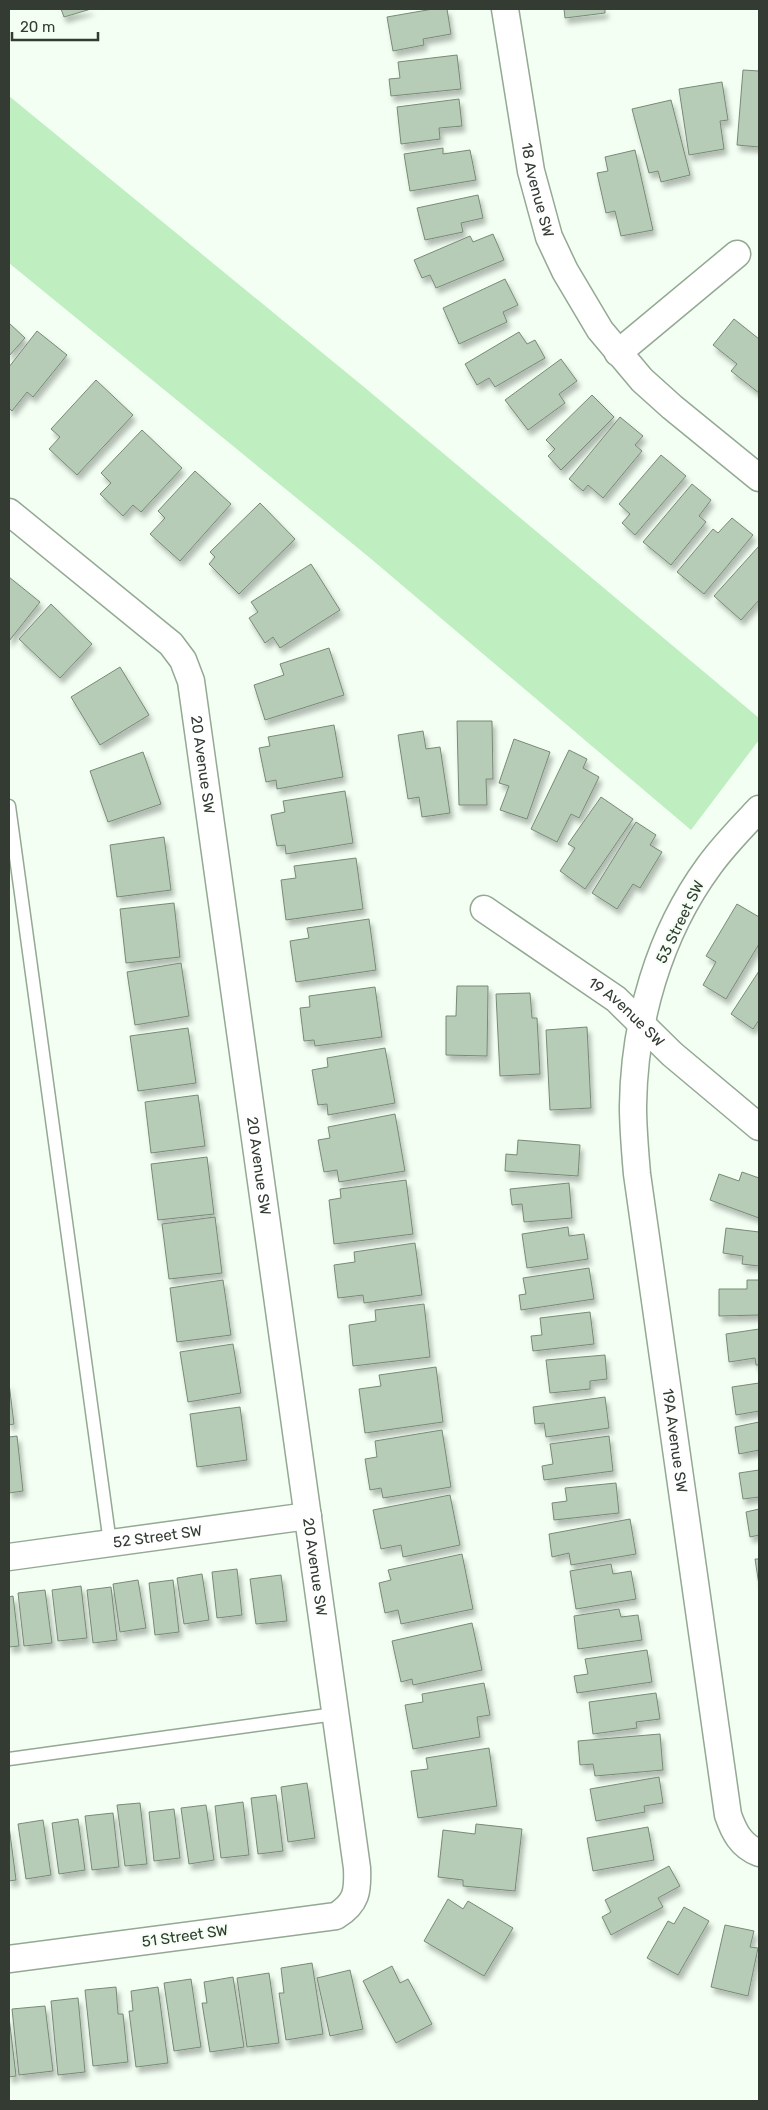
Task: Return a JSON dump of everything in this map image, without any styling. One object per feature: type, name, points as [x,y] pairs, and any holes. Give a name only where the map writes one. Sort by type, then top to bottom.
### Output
[{"type":"street","name":"18 Avenue SW","points":[[505,9],[531,171],[550,237],[581,300],[600,330],[642,380],[759,478]]},
{"type":"street","points":[[618,353],[738,254]]},
{"type":"street","name":"20 Avenue SW","points":[[9,512],[171,644],[183,660],[191,681],[357,1868],[358,1885],[354,1900]]},
{"type":"street","name":"53 Street SW","points":[[642,1024],[649,993],[662,953],[692,892],[724,846],[759,809]]},
{"type":"street","name":"19 Avenue SW","points":[[484,909],[616,999],[672,1054],[759,1127]]},
{"type":"street","name":"19A Avenue SW","points":[[642,1024],[636,1062],[633,1105],[637,1174],[728,1815],[734,1830],[755,1851]]},
{"type":"street","name":"52 Street SW","points":[[9,1556],[308,1516]]},
{"type":"street","name":"51 Street SW","points":[[9,1960],[336,1916],[354,1900]]},
{"type":"lane","points":[[9,806],[110,1543]]},
{"type":"lane","points":[[9,1759],[335,1714]]},
{"type":"green space","points":[[9,96],[364,387],[759,718],[759,740],[691,830],[370,558],[9,263]]},
{"type":"building","points":[[61,9],[91,9],[64,17]]},
{"type":"building","points":[[433,9],[447,9],[451,34],[423,39],[424,45],[393,51],[387,17]]},
{"type":"building","points":[[564,9],[605,9],[605,13],[565,18]]},
{"type":"building","points":[[457,55],[461,89],[391,96],[389,79],[400,78],[398,62]]},
{"type":"building","points":[[743,70],[759,71],[759,147],[737,145]]},
{"type":"building","points":[[722,82],[728,120],[720,121],[724,149],[689,155],[679,89]]},
{"type":"building","points":[[459,99],[462,126],[439,128],[440,139],[401,144],[397,107]]},
{"type":"building","points":[[671,100],[690,175],[661,182],[658,171],[649,173],[632,109]]},
{"type":"building","points":[[443,148],[443,154],[470,150],[476,180],[410,191],[404,154]]},
{"type":"building","points":[[635,150],[653,230],[621,236],[615,211],[606,213],[597,173],[608,171],[605,157]]},
{"type":"building","points":[[478,195],[483,218],[461,223],[463,232],[425,240],[417,208]]},
{"type":"building","points":[[493,234],[504,260],[436,288],[430,275],[422,278],[414,260],[470,236],[473,242]]},
{"type":"building","points":[[505,279],[518,305],[503,312],[507,322],[459,344],[443,308]]},
{"type":"building","points":[[734,319],[759,339],[759,393],[731,371],[737,364],[713,345]]},
{"type":"building","points":[[9,323],[25,338],[9,356]]},
{"type":"building","points":[[37,331],[67,355],[33,397],[27,392],[12,411],[9,408],[9,367]]},
{"type":"building","points":[[519,332],[527,344],[535,340],[545,358],[495,387],[489,378],[477,385],[465,364]]},
{"type":"building","points":[[561,359],[577,381],[559,394],[565,403],[528,430],[505,400]]},
{"type":"building","points":[[96,380],[133,415],[77,475],[49,449],[60,437],[51,429]]},
{"type":"building","points":[[592,395],[614,417],[561,470],[548,456],[555,449],[546,440]]},
{"type":"building","points":[[620,417],[643,436],[635,445],[642,451],[603,498],[588,485],[583,491],[569,479]]},
{"type":"building","points":[[142,430],[182,468],[141,512],[133,505],[123,516],[100,494],[111,483],[101,473]]},
{"type":"building","points":[[661,455],[686,476],[635,535],[622,523],[630,514],[619,504]]},
{"type":"building","points":[[195,471],[231,504],[180,561],[150,534],[165,518],[158,511]]},
{"type":"building","points":[[692,484],[711,500],[699,516],[706,522],[671,565],[643,542]]},
{"type":"building","points":[[260,503],[295,539],[239,594],[209,564],[215,557],[210,552]]},
{"type":"building","points":[[732,518],[753,535],[704,594],[677,572],[713,529],[718,533]]},
{"type":"building","points":[[759,546],[759,600],[741,620],[714,596]]},
{"type":"building","points":[[311,564],[340,610],[280,648],[273,637],[265,643],[249,618],[258,612],[251,602]]},
{"type":"building","points":[[9,577],[40,602],[9,641]]},
{"type":"building","points":[[51,604],[92,644],[60,678],[19,639]]},
{"type":"building","points":[[329,648],[344,695],[265,720],[254,685],[284,675],[280,664]]},
{"type":"building","points":[[120,667],[149,715],[100,745],[71,697]]},
{"type":"building","points":[[457,721],[492,721],[493,779],[486,779],[487,805],[459,805]]},
{"type":"building","points":[[334,725],[343,777],[277,789],[276,780],[266,782],[259,748],[270,746],[268,737]]},
{"type":"building","points":[[423,731],[426,749],[440,747],[450,813],[422,817],[419,797],[408,799],[398,735]]},
{"type":"building","points":[[514,739],[550,752],[527,819],[500,810],[509,786],[499,783]]},
{"type":"building","points":[[569,750],[587,759],[583,768],[599,777],[579,818],[571,814],[557,842],[531,829]]},
{"type":"building","points":[[143,752],[161,804],[108,822],[90,771]]},
{"type":"building","points":[[345,791],[353,843],[286,854],[285,845],[277,846],[271,815],[285,812],[283,801]]},
{"type":"building","points":[[601,797],[633,819],[585,889],[560,871],[575,848],[568,844]]},
{"type":"building","points":[[636,822],[656,835],[650,845],[662,852],[640,888],[633,884],[617,909],[592,893]]},
{"type":"building","points":[[164,837],[171,890],[117,897],[110,845]]},
{"type":"building","points":[[356,858],[363,909],[286,920],[281,880],[296,878],[294,866]]},
{"type":"building","points":[[174,903],[180,957],[126,963],[120,909]]},
{"type":"building","points":[[737,904],[759,917],[759,944],[726,999],[703,985],[716,962],[706,956]]},
{"type":"building","points":[[369,919],[376,970],[296,982],[290,941],[309,938],[307,928]]},
{"type":"building","points":[[181,963],[189,1016],[135,1025],[127,972]]},
{"type":"building","points":[[759,971],[759,1020],[753,1029],[731,1014]]},
{"type":"building","points":[[457,986],[488,986],[487,1056],[446,1055],[446,1016],[456,1016]]},
{"type":"building","points":[[375,987],[382,1037],[315,1046],[314,1040],[304,1041],[300,1008],[310,1007],[309,996]]},
{"type":"building","points":[[530,993],[532,1018],[537,1018],[540,1074],[500,1076],[496,994]]},
{"type":"building","points":[[587,1027],[591,1108],[550,1110],[546,1030]]},
{"type":"building","points":[[188,1028],[196,1083],[138,1091],[130,1036]]},
{"type":"building","points":[[385,1048],[395,1103],[328,1115],[327,1104],[318,1105],[312,1070],[328,1067],[327,1058]]},
{"type":"building","points":[[198,1095],[205,1146],[151,1153],[145,1102]]},
{"type":"building","points":[[395,1114],[405,1171],[339,1182],[337,1170],[324,1172],[318,1140],[330,1138],[328,1127]]},
{"type":"building","points":[[518,1140],[580,1145],[578,1176],[505,1171],[506,1154],[517,1155]]},
{"type":"building","points":[[207,1157],[214,1214],[158,1220],[151,1164]]},
{"type":"building","points":[[742,1172],[759,1178],[759,1218],[710,1200],[719,1174],[739,1181]]},
{"type":"building","points":[[406,1180],[413,1234],[334,1244],[329,1200],[341,1198],[340,1189]]},
{"type":"building","points":[[569,1183],[572,1218],[524,1222],[522,1204],[512,1205],[510,1189]]},
{"type":"building","points":[[215,1217],[222,1273],[169,1279],[162,1224]]},
{"type":"building","points":[[568,1227],[569,1236],[584,1234],[588,1259],[527,1268],[522,1234]]},
{"type":"building","points":[[726,1228],[759,1232],[759,1266],[742,1264],[743,1256],[723,1253]]},
{"type":"building","points":[[415,1243],[422,1295],[364,1303],[363,1295],[338,1298],[334,1265],[355,1262],[354,1252]]},
{"type":"building","points":[[589,1268],[594,1299],[521,1310],[519,1295],[526,1294],[523,1278]]},
{"type":"building","points":[[223,1280],[231,1335],[177,1342],[170,1288]]},
{"type":"building","points":[[747,1280],[759,1280],[759,1315],[719,1316],[719,1289],[747,1289]]},
{"type":"building","points":[[424,1304],[430,1357],[353,1366],[349,1325],[376,1321],[375,1310]]},
{"type":"building","points":[[590,1312],[594,1344],[533,1351],[531,1336],[542,1335],[540,1318]]},
{"type":"building","points":[[759,1329],[759,1365],[756,1365],[755,1358],[729,1362],[726,1334]]},
{"type":"building","points":[[233,1344],[241,1393],[188,1402],[180,1352]]},
{"type":"building","points":[[605,1355],[607,1379],[590,1381],[590,1389],[550,1393],[546,1360]]},
{"type":"building","points":[[436,1367],[443,1422],[365,1433],[359,1389],[381,1386],[379,1375]]},
{"type":"building","points":[[9,1383],[14,1424],[9,1425]]},
{"type":"building","points":[[759,1383],[759,1411],[736,1415],[732,1387]]},
{"type":"building","points":[[605,1397],[609,1428],[546,1437],[544,1423],[535,1424],[533,1407]]},
{"type":"building","points":[[240,1407],[247,1460],[197,1467],[190,1414]]},
{"type":"building","points":[[759,1422],[759,1450],[739,1454],[735,1427]]},
{"type":"building","points":[[442,1430],[451,1487],[383,1498],[381,1488],[370,1490],[365,1459],[377,1457],[375,1441]]},
{"type":"building","points":[[17,1436],[23,1491],[9,1493],[9,1437]]},
{"type":"building","points":[[609,1436],[613,1471],[544,1480],[542,1466],[553,1464],[550,1444]]},
{"type":"building","points":[[759,1470],[759,1497],[743,1499],[739,1473]]},
{"type":"building","points":[[616,1483],[619,1513],[554,1520],[552,1503],[567,1501],[565,1488]]},
{"type":"building","points":[[450,1495],[460,1545],[403,1557],[401,1545],[381,1549],[373,1510]]},
{"type":"building","points":[[759,1509],[759,1535],[750,1537],[746,1512]]},
{"type":"building","points":[[630,1519],[636,1554],[571,1565],[569,1553],[552,1557],[549,1534]]},
{"type":"building","points":[[462,1554],[473,1609],[401,1624],[398,1610],[385,1613],[379,1583],[391,1580],[388,1570]]},
{"type":"building","points":[[755,1559],[759,1559],[759,1585]]},
{"type":"building","points":[[611,1564],[613,1574],[631,1571],[636,1599],[576,1609],[570,1571]]},
{"type":"building","points":[[237,1569],[242,1615],[217,1618],[212,1572]]},
{"type":"building","points":[[202,1574],[209,1620],[184,1624],[177,1578]]},
{"type":"building","points":[[281,1575],[287,1621],[256,1624],[250,1579]]},
{"type":"building","points":[[138,1580],[146,1628],[120,1632],[113,1584]]},
{"type":"building","points":[[173,1580],[179,1632],[155,1635],[149,1583]]},
{"type":"building","points":[[81,1586],[87,1638],[58,1641],[52,1590]]},
{"type":"building","points":[[111,1587],[117,1640],[93,1643],[87,1590]]},
{"type":"building","points":[[45,1590],[52,1643],[24,1646],[18,1593]]},
{"type":"building","points":[[13,1596],[19,1646],[9,1647],[9,1597]]},
{"type":"building","points":[[619,1609],[621,1617],[638,1615],[642,1640],[578,1649],[574,1616]]},
{"type":"building","points":[[472,1623],[482,1670],[413,1685],[412,1679],[401,1682],[392,1641]]},
{"type":"building","points":[[647,1650],[652,1682],[577,1693],[574,1676],[588,1674],[585,1659]]},
{"type":"building","points":[[484,1683],[490,1715],[477,1717],[480,1737],[413,1749],[405,1705],[423,1702],[422,1694]]},
{"type":"building","points":[[656,1693],[660,1719],[636,1722],[637,1728],[593,1734],[589,1702]]},
{"type":"building","points":[[660,1734],[663,1770],[595,1776],[593,1764],[580,1765],[578,1741]]},
{"type":"building","points":[[489,1748],[497,1806],[418,1818],[411,1771],[428,1769],[426,1758]]},
{"type":"building","points":[[659,1777],[663,1803],[644,1806],[645,1812],[596,1821],[590,1789]]},
{"type":"building","points":[[307,1783],[315,1838],[288,1842],[281,1787]]},
{"type":"building","points":[[276,1795],[283,1851],[258,1854],[251,1798]]},
{"type":"building","points":[[243,1802],[249,1855],[221,1858],[215,1806]]},
{"type":"building","points":[[140,1803],[147,1864],[125,1866],[117,1805]]},
{"type":"building","points":[[206,1805],[214,1860],[189,1864],[181,1808]]},
{"type":"building","points":[[174,1809],[180,1858],[154,1861],[149,1812]]},
{"type":"building","points":[[113,1813],[119,1867],[92,1870],[85,1816]]},
{"type":"building","points":[[78,1819],[85,1870],[59,1874],[52,1823]]},
{"type":"building","points":[[43,1820],[51,1875],[26,1879],[18,1824]]},
{"type":"building","points":[[476,1824],[522,1829],[515,1891],[463,1886],[463,1880],[438,1877],[443,1830],[475,1834]]},
{"type":"building","points":[[9,1826],[16,1880],[9,1881]]},
{"type":"building","points":[[648,1827],[654,1860],[593,1871],[587,1838]]},
{"type":"building","points":[[669,1866],[680,1886],[658,1898],[663,1907],[611,1935],[602,1917],[611,1912],[605,1900]]},
{"type":"building","points":[[448,1899],[463,1909],[468,1901],[513,1928],[484,1976],[424,1941]]},
{"type":"building","points":[[684,1907],[709,1921],[678,1975],[647,1958],[668,1921],[674,1924]]},
{"type":"building","points":[[725,1925],[754,1931],[750,1947],[758,1948],[748,1996],[711,1987]]},
{"type":"building","points":[[312,1963],[323,2034],[286,2040],[279,1993],[284,1993],[281,1968]]},
{"type":"building","points":[[392,1966],[400,1983],[408,1979],[432,2024],[396,2043],[363,1981]]},
{"type":"building","points":[[350,1970],[363,2029],[330,2036],[317,1978]]},
{"type":"building","points":[[269,1973],[279,2043],[247,2047],[237,1978]]},
{"type":"building","points":[[233,1977],[244,2047],[210,2052],[202,2003],[207,2003],[204,1982]]},
{"type":"building","points":[[191,1979],[201,2047],[174,2051],[164,1983]]},
{"type":"building","points":[[116,1987],[118,2014],[123,2014],[128,2062],[93,2066],[85,1990]]},
{"type":"building","points":[[158,1987],[168,2063],[136,2067],[129,2011],[133,2011],[131,1991]]},
{"type":"building","points":[[78,1998],[85,2072],[58,2075],[51,2001]]},
{"type":"building","points":[[45,2006],[53,2071],[19,2075],[12,2009]]},
{"type":"building","points":[[9,2017],[16,2076],[9,2077]]}]
